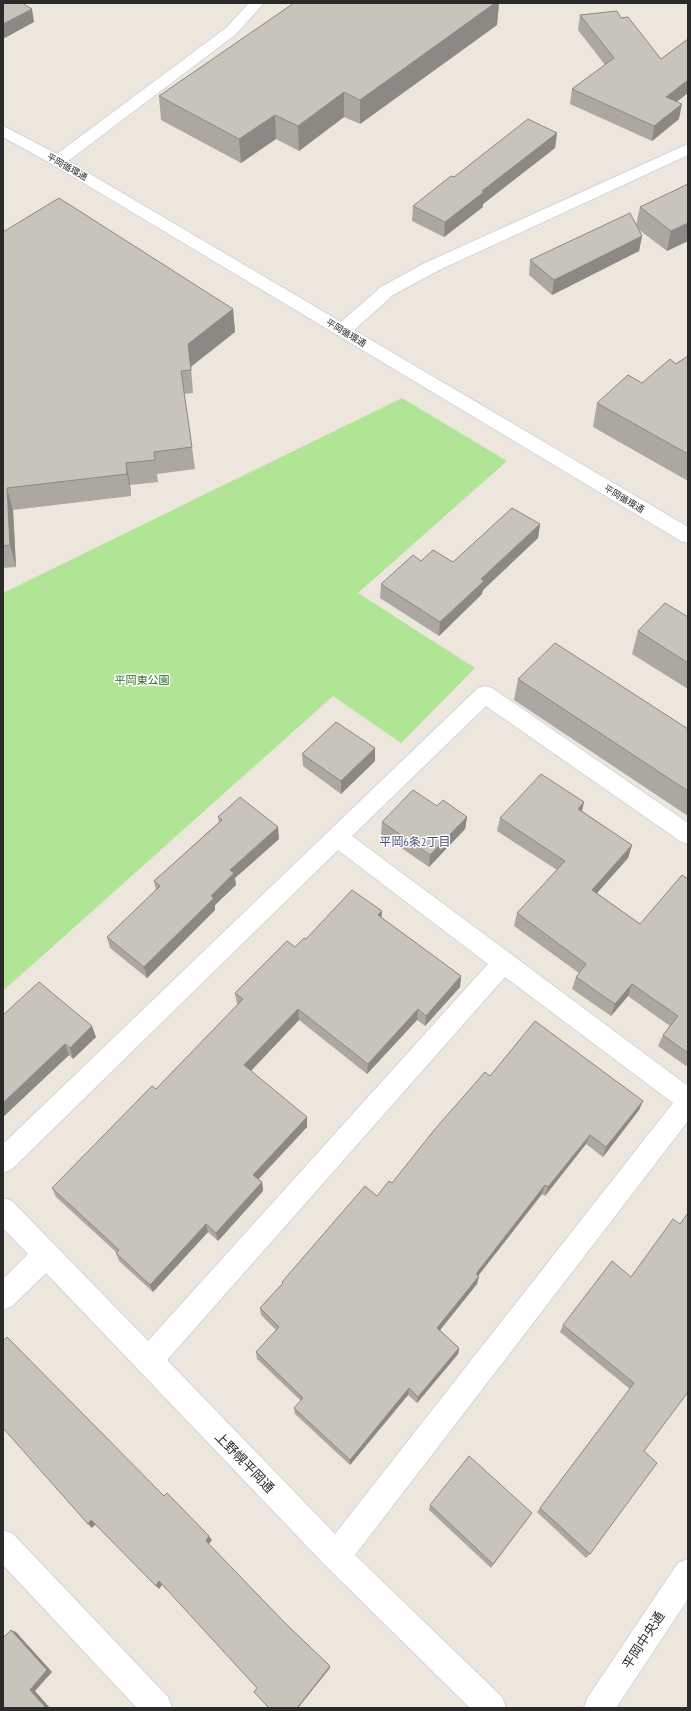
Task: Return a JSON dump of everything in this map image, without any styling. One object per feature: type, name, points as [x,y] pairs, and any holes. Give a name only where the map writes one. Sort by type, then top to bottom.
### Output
[{"type":"street","points":[[58,161],[231,31],[257,3]]},
{"type":"street","name":"平岡循環通","points":[[3,131],[58,161],[688,536]]},
{"type":"street","points":[[342,331],[387,291],[431,268],[688,149]]},
{"type":"street","points":[[3,1161],[485,694],[688,834]]},
{"type":"street","points":[[336,1556],[688,1101],[338,838]]},
{"type":"street","points":[[148,1361],[504,962]]},
{"type":"street","name":"上野幌平岡通","points":[[3,1210],[336,1556],[491,1708]]},
{"type":"street","points":[[3,1297],[46,1255]]},
{"type":"street","points":[[3,1544],[157,1708]]},
{"type":"street","name":"平岡中央通","points":[[599,1708],[688,1572]]},
{"type":"green space","name":"平岡東公園","points":[[402,398],[507,461],[358,593],[475,668],[401,743],[333,696],[3,991],[3,593]]},
{"type":"building","points":[[3,3],[22,3],[32,9],[3,24]]},
{"type":"building","points":[[294,3],[495,3],[360,100],[344,92],[298,126],[275,115],[239,139],[159,96]]},
{"type":"building","points":[[617,11],[621,18],[628,17],[661,59],[688,39],[688,80],[666,97],[682,104],[654,126],[572,89],[614,58],[580,15]]},
{"type":"building","points":[[528,119],[557,133],[482,191],[484,192],[445,222],[413,206],[451,176],[454,177]]},
{"type":"building","points":[[688,184],[688,223],[671,231],[640,207]]},
{"type":"building","points":[[59,198],[233,309],[188,344],[191,370],[181,371],[192,447],[154,452],[155,460],[126,463],[127,474],[7,488],[10,545],[3,546],[3,232]]},
{"type":"building","points":[[630,213],[642,236],[554,280],[530,260]]},
{"type":"building","points":[[688,356],[688,454],[597,403],[628,375],[642,383],[670,359],[676,364]]},
{"type":"building","points":[[512,508],[540,524],[481,579],[484,581],[440,622],[381,584],[413,555],[421,561],[433,550],[453,562]]},
{"type":"building","points":[[665,603],[688,617],[688,663],[638,631]]},
{"type":"building","points":[[555,643],[688,729],[688,791],[518,679]]},
{"type":"building","points":[[336,722],[375,748],[341,781],[302,754]]},
{"type":"building","points":[[541,774],[584,802],[578,809],[632,845],[592,890],[640,924],[682,875],[688,879],[688,1053],[663,1035],[678,1016],[632,984],[615,1004],[576,977],[586,964],[517,913],[565,861],[500,818]]},
{"type":"building","points":[[413,790],[437,806],[443,800],[467,817],[430,855],[382,822]]},
{"type":"building","points":[[240,797],[278,827],[230,870],[234,873],[211,896],[214,898],[144,967],[107,937],[160,886],[154,881],[222,820],[218,817]]},
{"type":"building","points":[[352,890],[382,911],[378,915],[461,976],[426,1016],[418,1009],[368,1064],[298,1009],[244,1065],[307,1117],[253,1175],[262,1182],[216,1233],[206,1224],[150,1285],[116,1253],[119,1250],[52,1188],[152,1086],[156,1089],[243,999],[235,993],[287,941],[295,947],[304,938],[306,939]]},
{"type":"building","points":[[39,982],[92,1026],[70,1048],[65,1044],[3,1103],[3,1015]]},
{"type":"building","points":[[535,1021],[643,1101],[606,1147],[590,1135],[548,1187],[545,1185],[476,1274],[479,1276],[437,1328],[459,1348],[418,1397],[409,1388],[350,1460],[294,1408],[303,1398],[256,1352],[279,1327],[260,1308],[365,1186],[377,1196],[389,1181],[392,1183],[435,1129],[485,1072],[490,1076]]},
{"type":"building","points":[[688,1213],[688,1392],[644,1451],[657,1463],[590,1554],[540,1508],[634,1383],[563,1325],[612,1261],[631,1277],[673,1219],[680,1224]]},
{"type":"building","points":[[7,1337],[164,1496],[167,1493],[209,1536],[206,1541],[285,1623],[330,1666],[297,1708],[269,1708],[254,1692],[257,1688],[159,1581],[156,1586],[91,1520],[88,1524],[3,1428],[3,1341]]},
{"type":"building","points":[[469,1456],[532,1513],[493,1564],[430,1505]]},
{"type":"building","points":[[11,1630],[47,1670],[30,1690],[46,1708],[3,1708],[3,1638]]},
{"type":"district","name":"平岡6条2丁目","points":[[415,842]]}]
